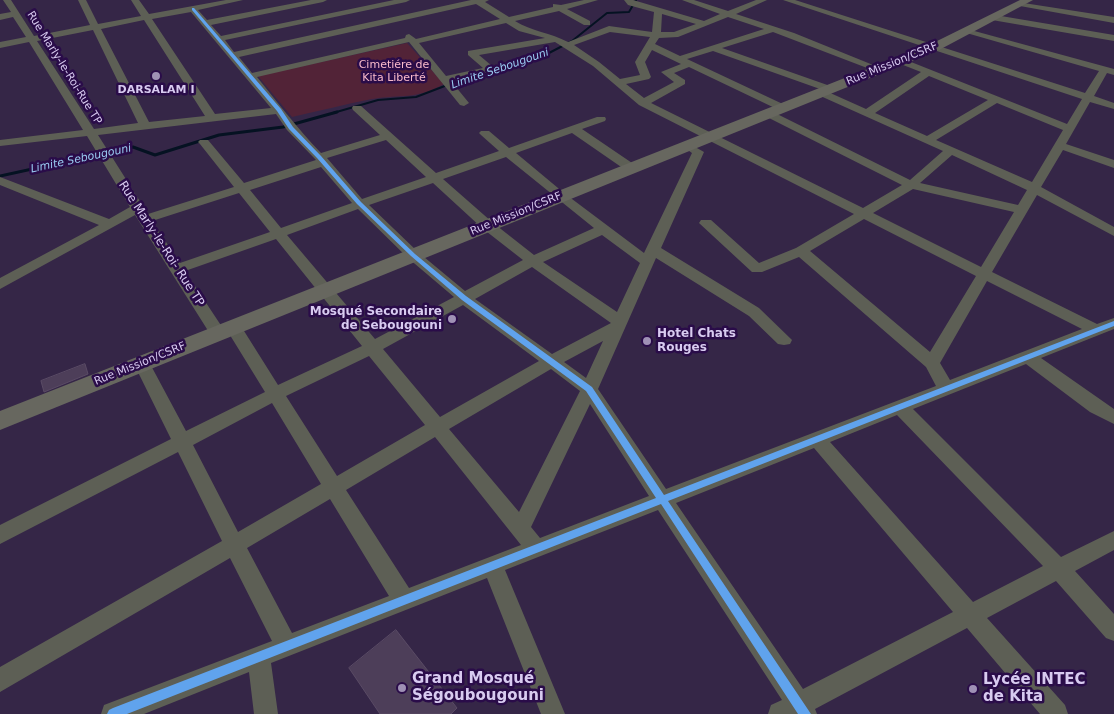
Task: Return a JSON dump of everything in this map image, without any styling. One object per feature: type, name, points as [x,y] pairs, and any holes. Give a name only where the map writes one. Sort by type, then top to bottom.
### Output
[{"type":"main road","name":"Rue Mission/CSRF","points":[[0,421],[901,61],[967,32],[1024,2]]},
{"type":"street","name":"Rue Marly-le-Roi-Rue TP","points":[[6,0],[91,133],[101,152]]},
{"type":"street","points":[[82,0],[145,126]]},
{"type":"street","points":[[0,45],[239,0]]},
{"type":"street","points":[[206,23],[323,0]]},
{"type":"street","points":[[362,0],[403,32],[464,103]]},
{"type":"street","points":[[219,39],[406,0]]},
{"type":"street","points":[[546,0],[587,23]]},
{"type":"street","points":[[233,55],[508,20],[594,0]]},
{"type":"street","points":[[628,0],[631,3],[703,23]]},
{"type":"street","points":[[686,0],[773,29],[878,70]]},
{"type":"street","points":[[787,0],[1114,106]]},
{"type":"street","points":[[139,1],[147,18],[212,118]]},
{"type":"street","points":[[250,76],[403,32],[480,1],[522,29],[556,39],[567,45],[596,64],[643,103],[985,273],[1105,326]]},
{"type":"street","points":[[567,45],[609,29],[656,35],[675,35],[757,1]]},
{"type":"street","points":[[1024,2],[1114,20]]},
{"type":"street","points":[[193,9],[279,110],[289,125],[359,204],[413,255],[464,298],[589,389],[663,500],[795,711],[969,614],[1114,540]]},
{"type":"street","points":[[617,83],[646,77],[640,62],[656,35],[658,11]]},
{"type":"street","points":[[0,17],[15,14]]},
{"type":"street","points":[[994,18],[1114,38]]},
{"type":"street","points":[[643,103],[681,82],[666,72],[684,61],[712,48],[773,29]]},
{"type":"street","points":[[932,363],[1088,96],[1109,70],[967,32]]},
{"type":"street","points":[[490,69],[471,53],[556,39]]},
{"type":"street","points":[[649,45],[684,61],[911,185],[1021,210]]},
{"type":"street","points":[[712,48],[825,91],[867,113],[1034,188],[1114,232]]},
{"type":"street","points":[[901,61],[1069,129]]},
{"type":"street","points":[[445,79],[516,63]]},
{"type":"street","points":[[867,113],[928,72]]},
{"type":"street","points":[[928,140],[995,100]]},
{"type":"street","points":[[357,108],[436,177],[487,225],[618,324]]},
{"type":"street","points":[[0,142],[279,110]]},
{"type":"street","points":[[178,269],[601,119]]},
{"type":"street","points":[[574,129],[631,168]]},
{"type":"street","points":[[485,133],[560,196],[604,229],[754,312],[784,340]]},
{"type":"street","points":[[4,277],[109,224],[142,213],[241,188],[389,136]]},
{"type":"street","points":[[204,142],[537,549]]},
{"type":"street","points":[[1059,145],[1114,164]]},
{"type":"street","points":[[520,529],[589,389],[698,152],[688,146]]},
{"type":"street","points":[[706,223],[757,269],[801,251],[911,185],[952,150]]},
{"type":"street","name":"Rue Marly-le-Roi- Rue TP","points":[[101,152],[178,269],[225,330]]},
{"type":"street","points":[[0,180],[109,224]]},
{"type":"street","points":[[0,535],[275,394],[371,348],[533,261],[604,229]]},
{"type":"street","points":[[801,251],[932,363],[946,389]]},
{"type":"street","points":[[0,680],[618,324]]},
{"type":"street","points":[[113,714],[1105,326]]},
{"type":"street","points":[[225,330],[275,394],[405,601]]},
{"type":"street","points":[[1028,357],[1096,407],[1114,417]]},
{"type":"street","points":[[142,364],[287,647]]},
{"type":"street","points":[[900,407],[1058,568],[1114,630]]},
{"type":"street","points":[[818,439],[1056,714]]},
{"type":"street","points":[[493,566],[553,714]]},
{"type":"street","points":[[259,658],[266,714]]},
{"type":"green space","name":"Cimetiére de Kita Liberté","points":[[407,43],[444,84],[416,94],[372,99],[292,117],[258,76]]},
{"type":"building","points":[[85,364],[88,374],[44,392],[41,381]]},
{"type":"building","name":"Grand Mosqué Ségoubougouni","points":[[396,630],[457,708],[451,714],[380,714],[349,668]]},
{"type":"waterway","name":"Limite Sebougouni","points":[[516,63],[549,53],[572,41],[607,13],[629,12],[636,0]]},
{"type":"waterway","name":"Limite Sebougouni","points":[[333,113],[378,100],[416,97],[463,79],[491,71]]},
{"type":"waterway","name":"Limite Sebougouni","points":[[0,176],[133,147],[155,155],[219,135],[283,127],[337,112]]},
{"type":"cycle path","points":[[193,9],[279,110],[291,128],[359,203],[413,255],[464,298],[589,389],[805,714]]},
{"type":"cycle path","points":[[113,714],[1114,323]]},
{"type":"place","name":"DARSALAM I","points":[[156,76]]},
{"type":"place","name":"Mosqué Secondaire de Sebougouni","points":[[452,319]]},
{"type":"place","name":"Hotel Chats Rouges","points":[[647,341]]},
{"type":"place","name":"Grand Mosqué Ségoubougouni","points":[[402,688]]},
{"type":"place","name":"Lycée INTEC de Kita","points":[[973,689]]}]
